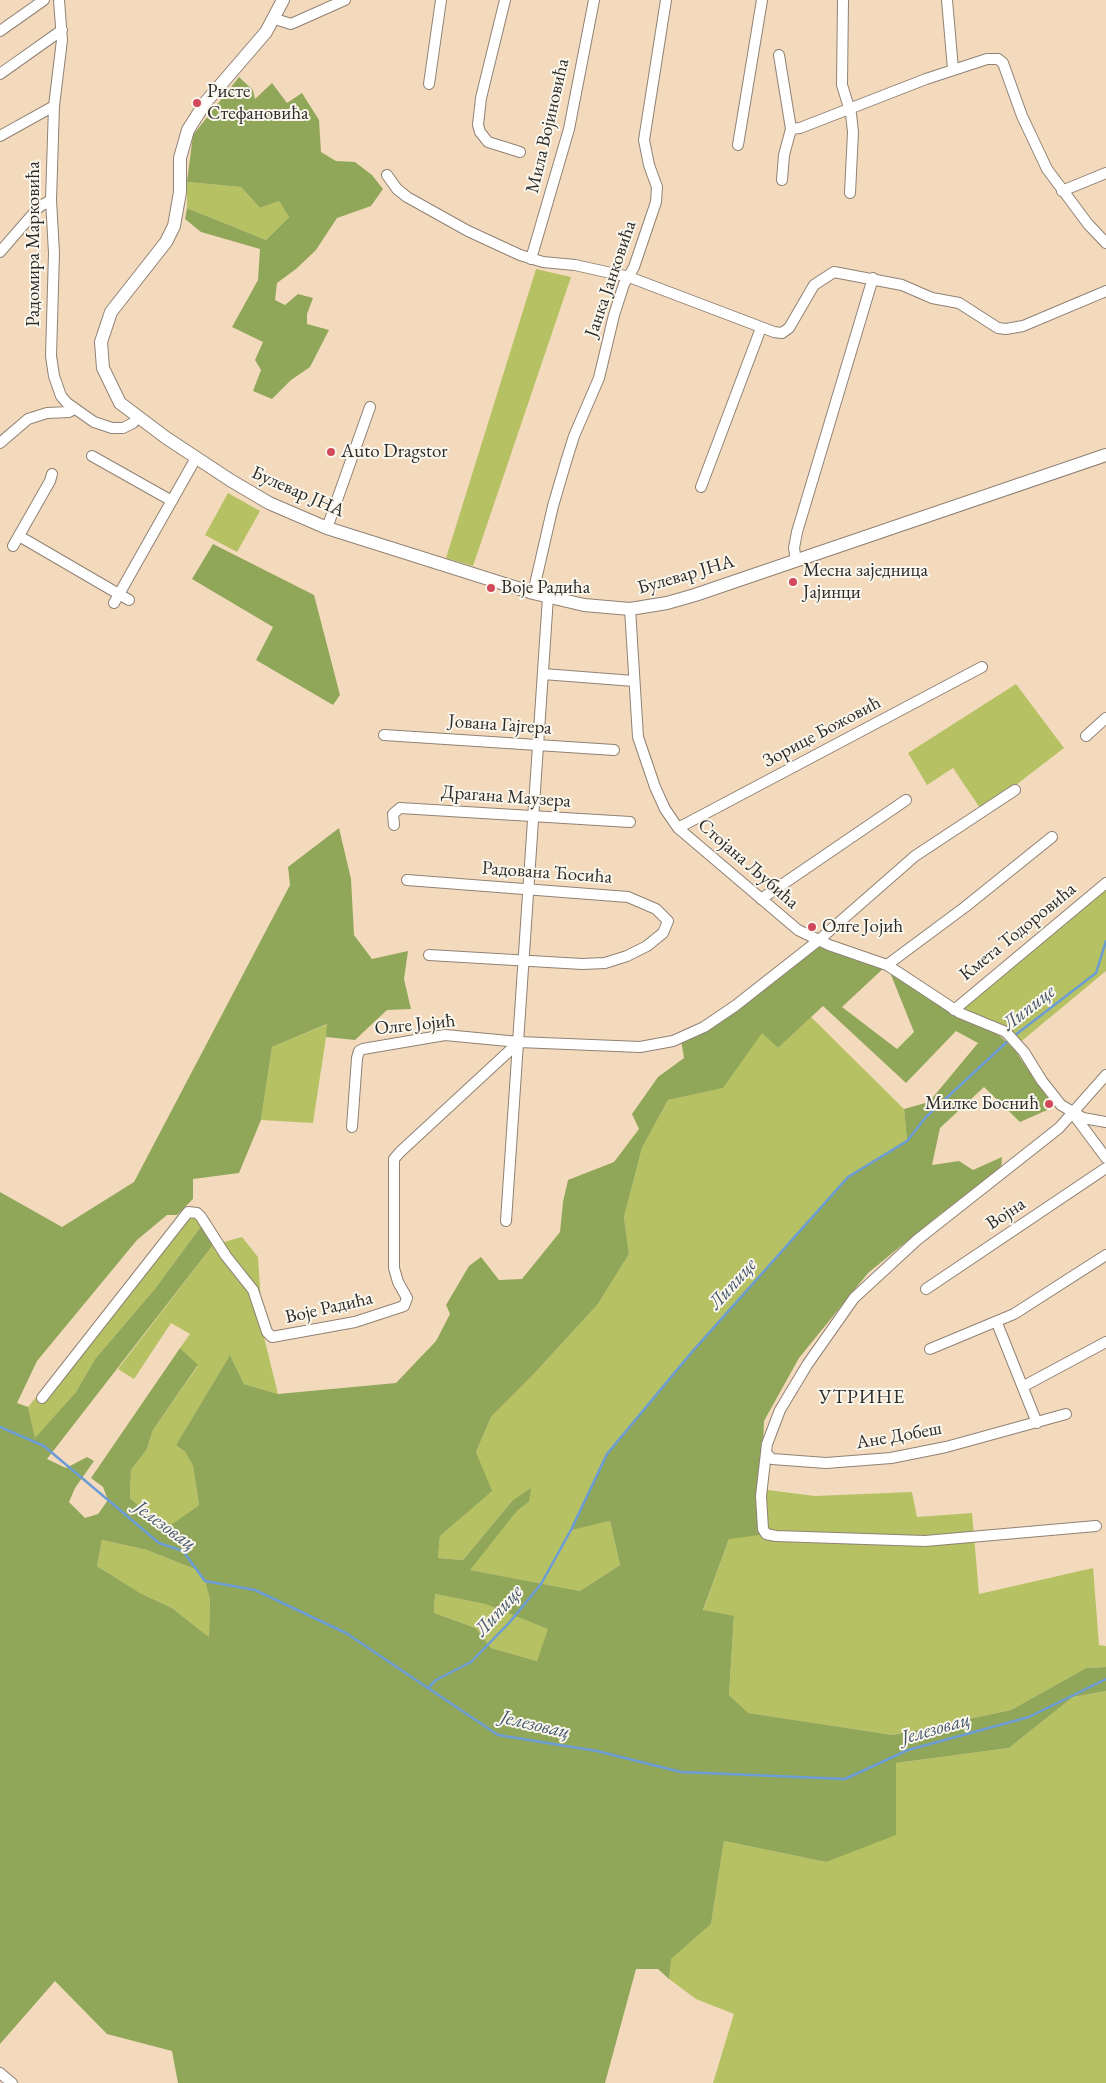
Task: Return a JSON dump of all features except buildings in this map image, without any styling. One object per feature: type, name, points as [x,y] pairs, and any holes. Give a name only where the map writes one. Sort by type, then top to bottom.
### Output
[{"type":"main road","name":"Булевар ЈНА","points":[[284,0],[275,19],[194,119],[182,146],[180,192],[174,226],[166,242],[111,312],[104,327],[101,342],[102,368],[117,398],[137,418],[196,458],[269,503],[327,528],[533,593],[584,605],[630,609],[667,603],[1106,455]]},
{"type":"street","points":[[0,32],[44,0]]},
{"type":"street","name":"Радомира Марковића","points":[[59,0],[62,30],[54,106],[51,200],[54,238],[51,356],[56,385],[61,396],[74,409],[94,422],[112,428],[128,426],[137,418]]},
{"type":"street","points":[[275,19],[285,24],[292,24],[345,0]]},
{"type":"street","points":[[429,84],[441,0]]},
{"type":"street","points":[[504,0],[481,98],[478,125],[480,132],[488,142],[520,152]]},
{"type":"street","name":"Мила Војиновића","points":[[531,259],[569,128],[594,0]]},
{"type":"street","name":"Јанка Јанковића","points":[[533,593],[558,486],[574,436],[599,378],[614,315],[634,268],[657,195],[657,188],[647,158],[644,140],[666,0]]},
{"type":"street","points":[[738,145],[762,0]]},
{"type":"street","points":[[843,0],[842,85],[849,107],[853,132],[850,193]]},
{"type":"street","points":[[947,0],[953,69]]},
{"type":"street","points":[[0,74],[62,30]]},
{"type":"street","points":[[779,55],[791,129],[784,155],[782,180]]},
{"type":"street","points":[[791,129],[800,128],[849,107],[953,69],[994,57],[1001,60],[1036,150],[1062,191],[1106,243]]},
{"type":"street","points":[[0,136],[54,106]]},
{"type":"street","points":[[387,174],[397,189],[435,214],[474,234],[531,259],[576,265],[629,277],[774,332],[785,332],[814,285],[834,272],[902,285],[932,298],[959,303],[998,328],[1006,329],[1024,326],[1106,291]]},
{"type":"street","points":[[1062,191],[1106,174]]},
{"type":"street","points":[[0,252],[39,207],[51,200]]},
{"type":"street","points":[[796,561],[794,548],[797,532],[873,278]]},
{"type":"street","points":[[702,488],[761,328]]},
{"type":"street","points":[[327,528],[370,407]]},
{"type":"street","points":[[0,443],[28,419],[47,412],[69,412],[74,409]]},
{"type":"street","points":[[92,456],[172,501]]},
{"type":"street","points":[[117,598],[196,458]]},
{"type":"street","points":[[13,546],[50,481],[52,474]]},
{"type":"street","points":[[19,536],[117,598],[129,600]]},
{"type":"street","points":[[506,1221],[530,890],[548,597]]},
{"type":"street","name":"Стојана Љубића","points":[[630,609],[636,724],[642,753],[661,802],[678,828],[798,930],[819,940],[887,965],[954,1010],[1012,1038],[1061,1105],[1074,1114],[1106,1122]]},
{"type":"street","name":"Зорице Божовић","points":[[678,828],[982,666]]},
{"type":"street","points":[[543,674],[634,681]]},
{"type":"street","points":[[1086,736],[1106,718]]},
{"type":"street","name":"Јована Гајгера","points":[[384,735],[614,750]]},
{"type":"street","name":"Олге Јојић","points":[[352,1127],[357,1058],[359,1052],[363,1049],[445,1035],[519,1042],[630,1047],[673,1041],[704,1027],[819,940],[915,856],[1015,790]]},
{"type":"street","points":[[761,899],[906,800]]},
{"type":"street","name":"Драгана Маузера","points":[[394,825],[393,814],[400,808],[630,822]]},
{"type":"street","points":[[887,965],[965,907],[1052,837]]},
{"type":"street","name":"Радована Ћосића","points":[[407,880],[636,899],[656,909],[668,922],[666,928],[647,946],[615,961],[582,964],[525,961]]},
{"type":"street","name":"Кмета Тодоровића","points":[[954,1010],[1106,884]]},
{"type":"street","points":[[429,955],[525,961]]},
{"type":"street","name":"Воје Радића","points":[[42,1398],[188,1212],[197,1213],[201,1217],[226,1256],[253,1290],[267,1332],[272,1337],[355,1322],[404,1306],[407,1298],[398,1282],[394,1268],[394,1159],[519,1042]]},
{"type":"street","points":[[1096,1526],[925,1541],[813,1538],[766,1534],[761,1496],[767,1444],[772,1428],[789,1394],[857,1295],[918,1240],[1074,1114],[1106,1076]]},
{"type":"street","points":[[1074,1114],[1106,1158]]},
{"type":"street","name":"Војна","points":[[926,1289],[1106,1168]]},
{"type":"street","points":[[930,1349],[997,1323],[1106,1256]]},
{"type":"street","points":[[997,1323],[1024,1386],[1037,1423]]},
{"type":"street","points":[[1024,1386],[1106,1342]]},
{"type":"street","name":"Ане Добеш","points":[[767,1454],[772,1458],[817,1462],[875,1460],[946,1447],[1066,1414]]},
{"type":"street","points":[[0,2073],[12,2083]]},
{"type":"green space","points":[[239,77],[253,90],[255,99],[272,83],[287,103],[302,93],[319,120],[321,152],[336,161],[355,162],[372,175],[383,189],[371,206],[337,218],[316,250],[296,269],[277,283],[275,300],[285,305],[298,294],[313,298],[307,314],[307,324],[329,330],[310,367],[291,380],[272,399],[253,391],[261,370],[255,360],[263,342],[232,327],[258,280],[260,249],[201,232],[185,219],[187,208],[266,240],[289,217],[279,201],[260,208],[241,187],[187,182],[193,135]]},
{"type":"green space","points":[[187,182],[241,187],[260,208],[279,201],[289,217],[266,240],[187,208]]},
{"type":"green space","points":[[536,269],[571,277],[473,566],[446,558]]},
{"type":"green space","points":[[228,493],[260,511],[237,552],[205,535]]},
{"type":"green space","points":[[213,544],[314,595],[340,695],[333,705],[256,660],[273,627],[192,579]]},
{"type":"green space","points":[[1016,684],[1064,748],[982,811],[953,768],[927,785],[908,753]]},
{"type":"green space","points":[[339,828],[351,879],[354,935],[372,959],[408,951],[404,979],[411,1009],[387,1010],[355,1040],[326,1037],[327,1024],[272,1047],[261,1120],[239,1173],[193,1179],[193,1199],[177,1215],[167,1215],[137,1240],[37,1361],[17,1403],[28,1407],[35,1438],[76,1392],[95,1359],[154,1290],[202,1225],[213,1245],[47,1459],[66,1468],[87,1457],[94,1461],[75,1488],[69,1502],[85,1518],[98,1514],[108,1500],[103,1487],[91,1478],[180,1348],[198,1365],[153,1430],[147,1449],[131,1470],[130,1498],[164,1530],[199,1505],[193,1466],[185,1452],[176,1445],[230,1355],[244,1384],[278,1394],[396,1383],[436,1341],[450,1314],[446,1305],[469,1266],[481,1257],[499,1280],[522,1279],[560,1232],[563,1202],[568,1180],[614,1162],[639,1129],[632,1114],[658,1077],[684,1058],[681,1040],[721,1016],[819,940],[887,965],[960,1013],[1000,1036],[1014,1049],[1054,1107],[1020,1122],[984,1087],[940,1128],[932,1165],[959,1161],[973,1170],[1002,1157],[1001,1171],[940,1214],[868,1273],[799,1358],[764,1421],[759,1535],[729,1539],[703,1610],[734,1616],[729,1695],[748,1713],[893,1735],[1011,1710],[1086,1668],[1106,1667],[1106,1691],[1073,1697],[1009,1748],[896,1763],[896,1835],[826,1862],[724,1841],[711,1924],[671,1959],[669,1979],[658,1969],[636,1969],[605,2083],[178,2083],[172,2051],[107,2034],[55,1981],[0,2044],[0,1192],[62,1227],[134,1182],[290,885],[288,867]],"holes":[[[887,965],[914,1032],[897,1049],[842,1007]],[[823,1006],[906,1083],[956,1031],[978,1043],[929,1102],[904,1109],[907,1141],[848,1177],[691,1353],[607,1454],[571,1530],[610,1521],[620,1565],[580,1591],[470,1570],[517,1511],[529,1502],[531,1488],[512,1501],[463,1560],[438,1558],[440,1536],[492,1491],[476,1452],[491,1417],[532,1376],[598,1304],[629,1254],[624,1217],[642,1148],[668,1100],[723,1088],[762,1033],[778,1048]],[[102,1540],[147,1550],[197,1570],[205,1581],[210,1600],[209,1637],[172,1608],[140,1593],[97,1566]],[[435,1594],[485,1604],[548,1629],[537,1661],[491,1648],[476,1628],[434,1613]]]},
{"type":"green space","points":[[1106,883],[1106,971],[1018,1044],[954,1010]]},
{"type":"green space","points":[[811,1017],[904,1109],[907,1141],[848,1177],[691,1353],[572,1529],[610,1521],[620,1565],[580,1591],[469,1570],[517,1511],[529,1502],[512,1501],[463,1560],[438,1558],[440,1536],[491,1491],[476,1452],[491,1417],[532,1376],[598,1304],[629,1254],[624,1217],[642,1148],[668,1100],[722,1088],[762,1032],[778,1048]]},
{"type":"green space","points":[[328,1024],[313,1123],[261,1120],[272,1047]]},
{"type":"green space","points":[[188,1215],[197,1215],[202,1225],[154,1290],[95,1359],[76,1392],[35,1439],[28,1407]]},
{"type":"green space","points":[[242,1237],[258,1257],[263,1333],[278,1394],[244,1384],[230,1355],[176,1445],[185,1452],[193,1466],[199,1505],[164,1531],[130,1498],[131,1470],[147,1449],[153,1430],[198,1366],[180,1348],[190,1334],[171,1323],[134,1379],[118,1369],[213,1245]]},
{"type":"green space","points":[[760,1489],[815,1496],[912,1492],[917,1517],[972,1513],[979,1594],[1093,1568],[1099,1645],[1106,1646],[1106,1667],[1086,1668],[1011,1710],[893,1735],[747,1713],[729,1695],[734,1617],[703,1611],[729,1539]]},
{"type":"green space","points":[[102,1540],[147,1550],[197,1570],[205,1581],[210,1600],[209,1637],[172,1608],[140,1593],[97,1566]]},
{"type":"green space","points":[[435,1594],[485,1604],[549,1629],[537,1661],[491,1648],[476,1628],[434,1613]]},
{"type":"green space","points":[[1106,1691],[1106,2083],[713,2083],[734,2014],[696,1999],[669,1979],[670,1959],[711,1924],[724,1841],[826,1862],[896,1763],[1009,1748],[1073,1697]]},
{"type":"waterway","name":"Липице","points":[[1014,1036],[1096,973],[1106,941]]},
{"type":"waterway","name":"Липице","points":[[428,1688],[436,1680],[471,1662],[509,1623],[541,1584],[571,1530],[607,1454],[691,1353],[848,1177],[907,1141],[926,1117],[1010,1039]]},
{"type":"waterway","name":"Јелезовац","points":[[0,1427],[44,1446],[159,1543],[183,1551],[205,1581],[255,1590],[346,1633],[498,1735],[597,1751],[681,1772],[845,1779],[908,1750],[1029,1717],[1106,1679]]},
{"type":"place","name":"Ристе Стефановића","points":[[197,103]]},
{"type":"place","name":"Auto Dragstor","points":[[331,452]]},
{"type":"place","name":"Месна заједница Јајинци","points":[[793,582]]},
{"type":"place","name":"Воје Радића","points":[[491,588]]},
{"type":"place","name":"Олге Јојић","points":[[812,927]]},
{"type":"place","name":"Милке Боснић","points":[[1049,1104]]},
{"type":"district","name":"УТРИНЕ","points":[[862,1398]]}]
